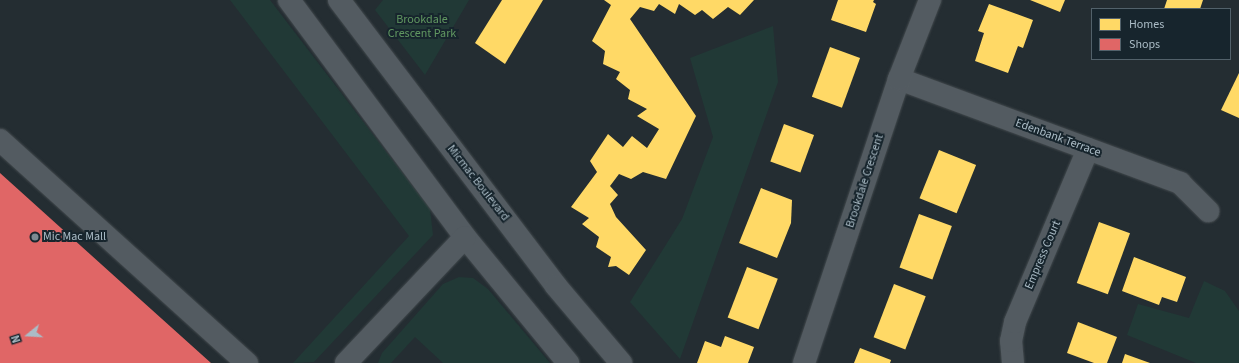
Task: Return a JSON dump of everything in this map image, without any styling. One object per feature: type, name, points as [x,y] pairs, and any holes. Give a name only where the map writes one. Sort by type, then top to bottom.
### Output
[{"type":"street","points":[[289,0],[465,237],[530,320],[568,363]]},
{"type":"street","name":"Micmac Boulevard","points":[[339,0],[556,286],[621,363]]},
{"type":"street","name":"Brookdale Crescent","points":[[804,363],[899,80],[930,0]]},
{"type":"street","name":"Edenbank Terrace","points":[[899,80],[1180,183],[1208,211]]},
{"type":"street","points":[[0,140],[247,363]]},
{"type":"street","name":"Empress Court","points":[[1013,363],[1011,341],[1015,322],[1088,149]]},
{"type":"street","points":[[346,363],[465,237]]},
{"type":"green space","points":[[230,0],[270,0],[430,209],[433,235],[314,362],[293,363],[409,236]]},
{"type":"green space","name":"Brookdale Crescent Park","points":[[383,0],[469,0],[425,75],[375,10]]},
{"type":"green space","points":[[773,26],[778,82],[680,359],[630,302],[682,219],[713,137],[690,58]]},
{"type":"green space","points":[[459,277],[473,278],[488,289],[550,363],[443,363],[415,337],[391,363],[378,363],[382,353],[443,284]]},
{"type":"green space","points":[[1204,281],[1225,291],[1239,311],[1239,363],[1196,363],[1127,335],[1138,304],[1189,318]]},
{"type":"building: Homes","points":[[502,0],[543,0],[505,64],[475,43]]},
{"type":"building: Homes","points":[[604,0],[754,0],[740,15],[728,7],[713,19],[702,10],[695,15],[679,4],[675,14],[659,4],[654,11],[640,7],[630,19],[696,116],[666,179],[643,172],[631,179],[619,174],[610,186],[618,195],[610,204],[616,217],[646,250],[629,275],[616,266],[608,267],[611,257],[596,247],[599,237],[582,224],[589,218],[571,207],[597,172],[590,161],[608,134],[623,147],[632,136],[647,148],[659,129],[637,116],[647,109],[628,99],[630,90],[616,79],[620,72],[603,64],[605,51],[592,41],[611,5]]},
{"type":"building: Homes","points":[[838,0],[874,0],[873,2],[876,4],[866,32],[831,20]]},
{"type":"building: Homes","points":[[1030,0],[1065,0],[1060,12]]},
{"type":"building: Homes","points":[[1167,0],[1203,0],[1200,8],[1164,8]]},
{"type":"building: Homes","points":[[989,4],[1033,20],[1023,48],[1018,46],[1008,73],[975,61],[984,33],[978,31]]},
{"type":"building: Homes","points":[[830,47],[860,58],[842,108],[812,97]]},
{"type":"building: Homes","points":[[1239,73],[1239,118],[1221,110]]},
{"type":"building: Homes","points":[[784,124],[814,135],[800,173],[770,162]]},
{"type":"building: Homes","points":[[939,150],[976,165],[957,213],[920,198]]},
{"type":"building: Homes","points":[[761,188],[792,200],[791,223],[777,258],[739,243]]},
{"type":"building: Homes","points":[[919,214],[952,226],[932,280],[900,268]]},
{"type":"building: Homes","points":[[1099,222],[1130,233],[1108,294],[1077,283]]},
{"type":"building: Homes","points":[[1134,257],[1186,277],[1177,302],[1162,297],[1159,305],[1122,291]]},
{"type":"building: Homes","points":[[747,267],[778,279],[758,329],[728,317]]},
{"type":"building: Homes","points":[[894,284],[926,296],[905,349],[874,337]]},
{"type":"building: Homes","points":[[1078,322],[1117,337],[1107,363],[1094,363],[1067,353]]},
{"type":"building: Homes","points":[[725,336],[754,347],[748,363],[697,363],[705,341],[721,347]]},
{"type":"building: Homes","points":[[860,348],[891,360],[890,363],[854,363]]},
{"type":"building: Homes","points":[[1125,354],[1150,363],[1122,363]]},
{"type":"building: Shops","name":"Mic Mac Mall","points":[[0,173],[142,301],[211,363],[0,363]]},
{"type":"place","name":"Mic Mac Mall","points":[[35,237]]}]
